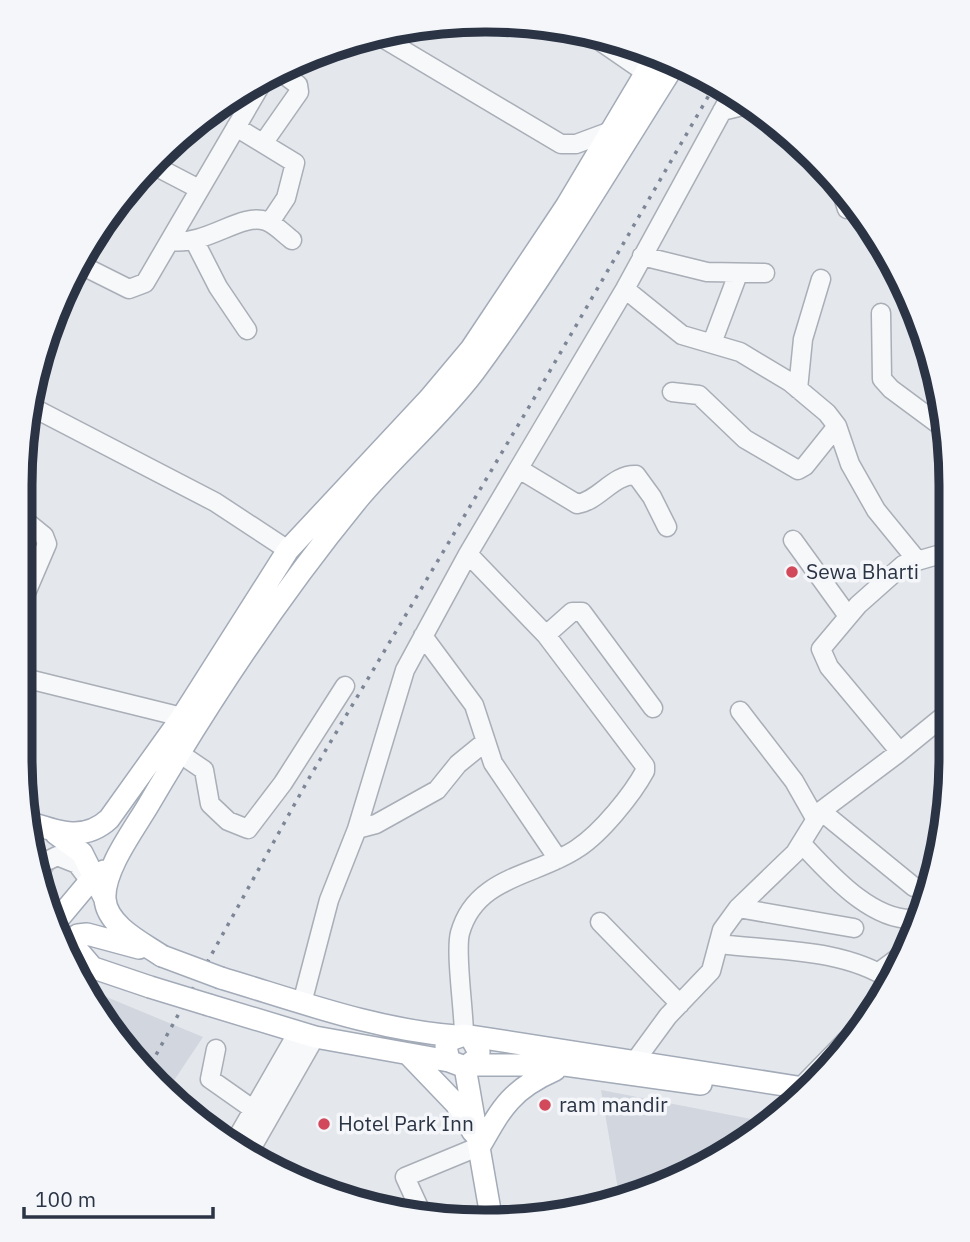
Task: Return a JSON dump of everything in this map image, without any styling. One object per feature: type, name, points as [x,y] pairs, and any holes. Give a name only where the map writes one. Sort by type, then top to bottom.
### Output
[{"type":"main road","points":[[37,825],[85,834],[96,831],[109,819],[182,717],[288,551],[429,399],[471,349],[567,205],[611,131],[658,66]]},
{"type":"main road","points":[[58,909],[99,874],[273,609],[316,551],[361,496],[426,428],[472,374],[520,306],[659,66]]},
{"type":"main road","points":[[37,825],[72,843],[99,874],[105,899],[124,931],[162,956]]},
{"type":"main road","points":[[92,967],[75,947],[78,935],[87,934],[112,940],[302,1003],[423,1033],[464,1036],[635,1061],[793,1090]]},
{"type":"main road","points":[[81,964],[306,1035],[410,1056],[462,1064],[565,1065],[792,1091]]},
{"type":"main road","points":[[464,1036],[446,1046],[462,1064],[480,1146],[490,1210]]},
{"type":"main road","points":[[410,1056],[456,1104],[480,1146]]},
{"type":"main road","points":[[480,1146],[526,1083],[565,1065]]},
{"type":"street","points":[[389,42],[561,144],[576,144],[611,131]]},
{"type":"street","points":[[264,142],[299,92],[298,85],[287,77]]},
{"type":"street","points":[[87,268],[123,287],[136,289],[152,273],[255,94]]},
{"type":"street","points":[[302,1003],[329,900],[357,829],[397,690],[468,554],[625,289],[727,102]]},
{"type":"street","points":[[722,111],[736,108]]},
{"type":"street","points":[[236,127],[291,158],[295,165],[286,198],[270,222]]},
{"type":"street","points":[[160,169],[199,189]]},
{"type":"street","points":[[172,241],[195,242],[251,220],[270,222],[292,240]]},
{"type":"street","points":[[195,242],[218,287],[247,330]]},
{"type":"street","points":[[642,256],[707,272],[765,273]]},
{"type":"street","points":[[712,343],[738,274]]},
{"type":"street","points":[[798,389],[803,339],[821,279]]},
{"type":"street","points":[[625,289],[682,335],[740,352],[798,389],[827,413],[837,426],[850,464],[881,518],[916,559]]},
{"type":"street","points":[[881,313],[882,379],[891,389],[934,421]]},
{"type":"street","points":[[672,393],[699,396],[746,439],[798,470],[805,466],[837,426]]},
{"type":"street","points":[[38,410],[215,502],[288,551]]},
{"type":"street","points":[[519,469],[577,504],[594,497],[621,478],[636,475],[652,497],[667,527]]},
{"type":"street","points":[[32,527],[44,536],[47,544],[32,579]]},
{"type":"street","points":[[793,540],[848,616]]},
{"type":"street","points":[[464,1036],[459,940],[466,919],[493,887],[578,849],[598,832],[642,777],[645,766],[545,635],[468,554]]},
{"type":"street","points":[[897,754],[895,746],[822,654],[824,643],[848,616],[893,574],[916,559],[939,554]]},
{"type":"street","points":[[545,635],[572,612],[582,612],[653,708]]},
{"type":"street","points":[[423,636],[474,705],[493,763],[558,859]]},
{"type":"street","points":[[32,680],[182,717]]},
{"type":"street","points":[[179,753],[204,770],[206,798],[221,817],[248,830],[284,783],[345,687]]},
{"type":"street","points":[[740,710],[818,814],[914,887]]},
{"type":"street","points":[[635,1061],[710,971],[722,930],[738,908],[802,844],[818,814],[939,719]]},
{"type":"street","points":[[357,829],[376,824],[437,790],[458,764],[485,742]]},
{"type":"street","points":[[802,844],[837,881],[863,901],[896,916],[909,917]]},
{"type":"street","points":[[50,860],[57,856],[99,874]]},
{"type":"street","points":[[738,908],[854,928]]},
{"type":"street","points":[[600,922],[680,1004]]},
{"type":"street","points":[[719,944],[844,958],[883,975]]},
{"type":"street","points":[[238,1137],[306,1035]]},
{"type":"street","points":[[252,1146],[306,1035]]},
{"type":"street","points":[[216,1049],[210,1079],[254,1110]]},
{"type":"street","points":[[418,1206],[405,1177],[480,1146]]},
{"type":"shaded area","points":[[98,993],[203,1037],[171,1085],[125,1033]]},
{"type":"shaded area","points":[[601,1090],[757,1120],[686,1164],[618,1190]]},
{"type":"tunnel","points":[[45,867],[49,860]]},
{"type":"railway","points":[[151,1064],[308,780],[536,395],[711,92]]},
{"type":"place","name":"Sewa Bharti","points":[[792,572]]},
{"type":"place","name":"ram mandir","points":[[545,1105]]},
{"type":"place","name":"Hotel Park Inn","points":[[324,1124]]}]
